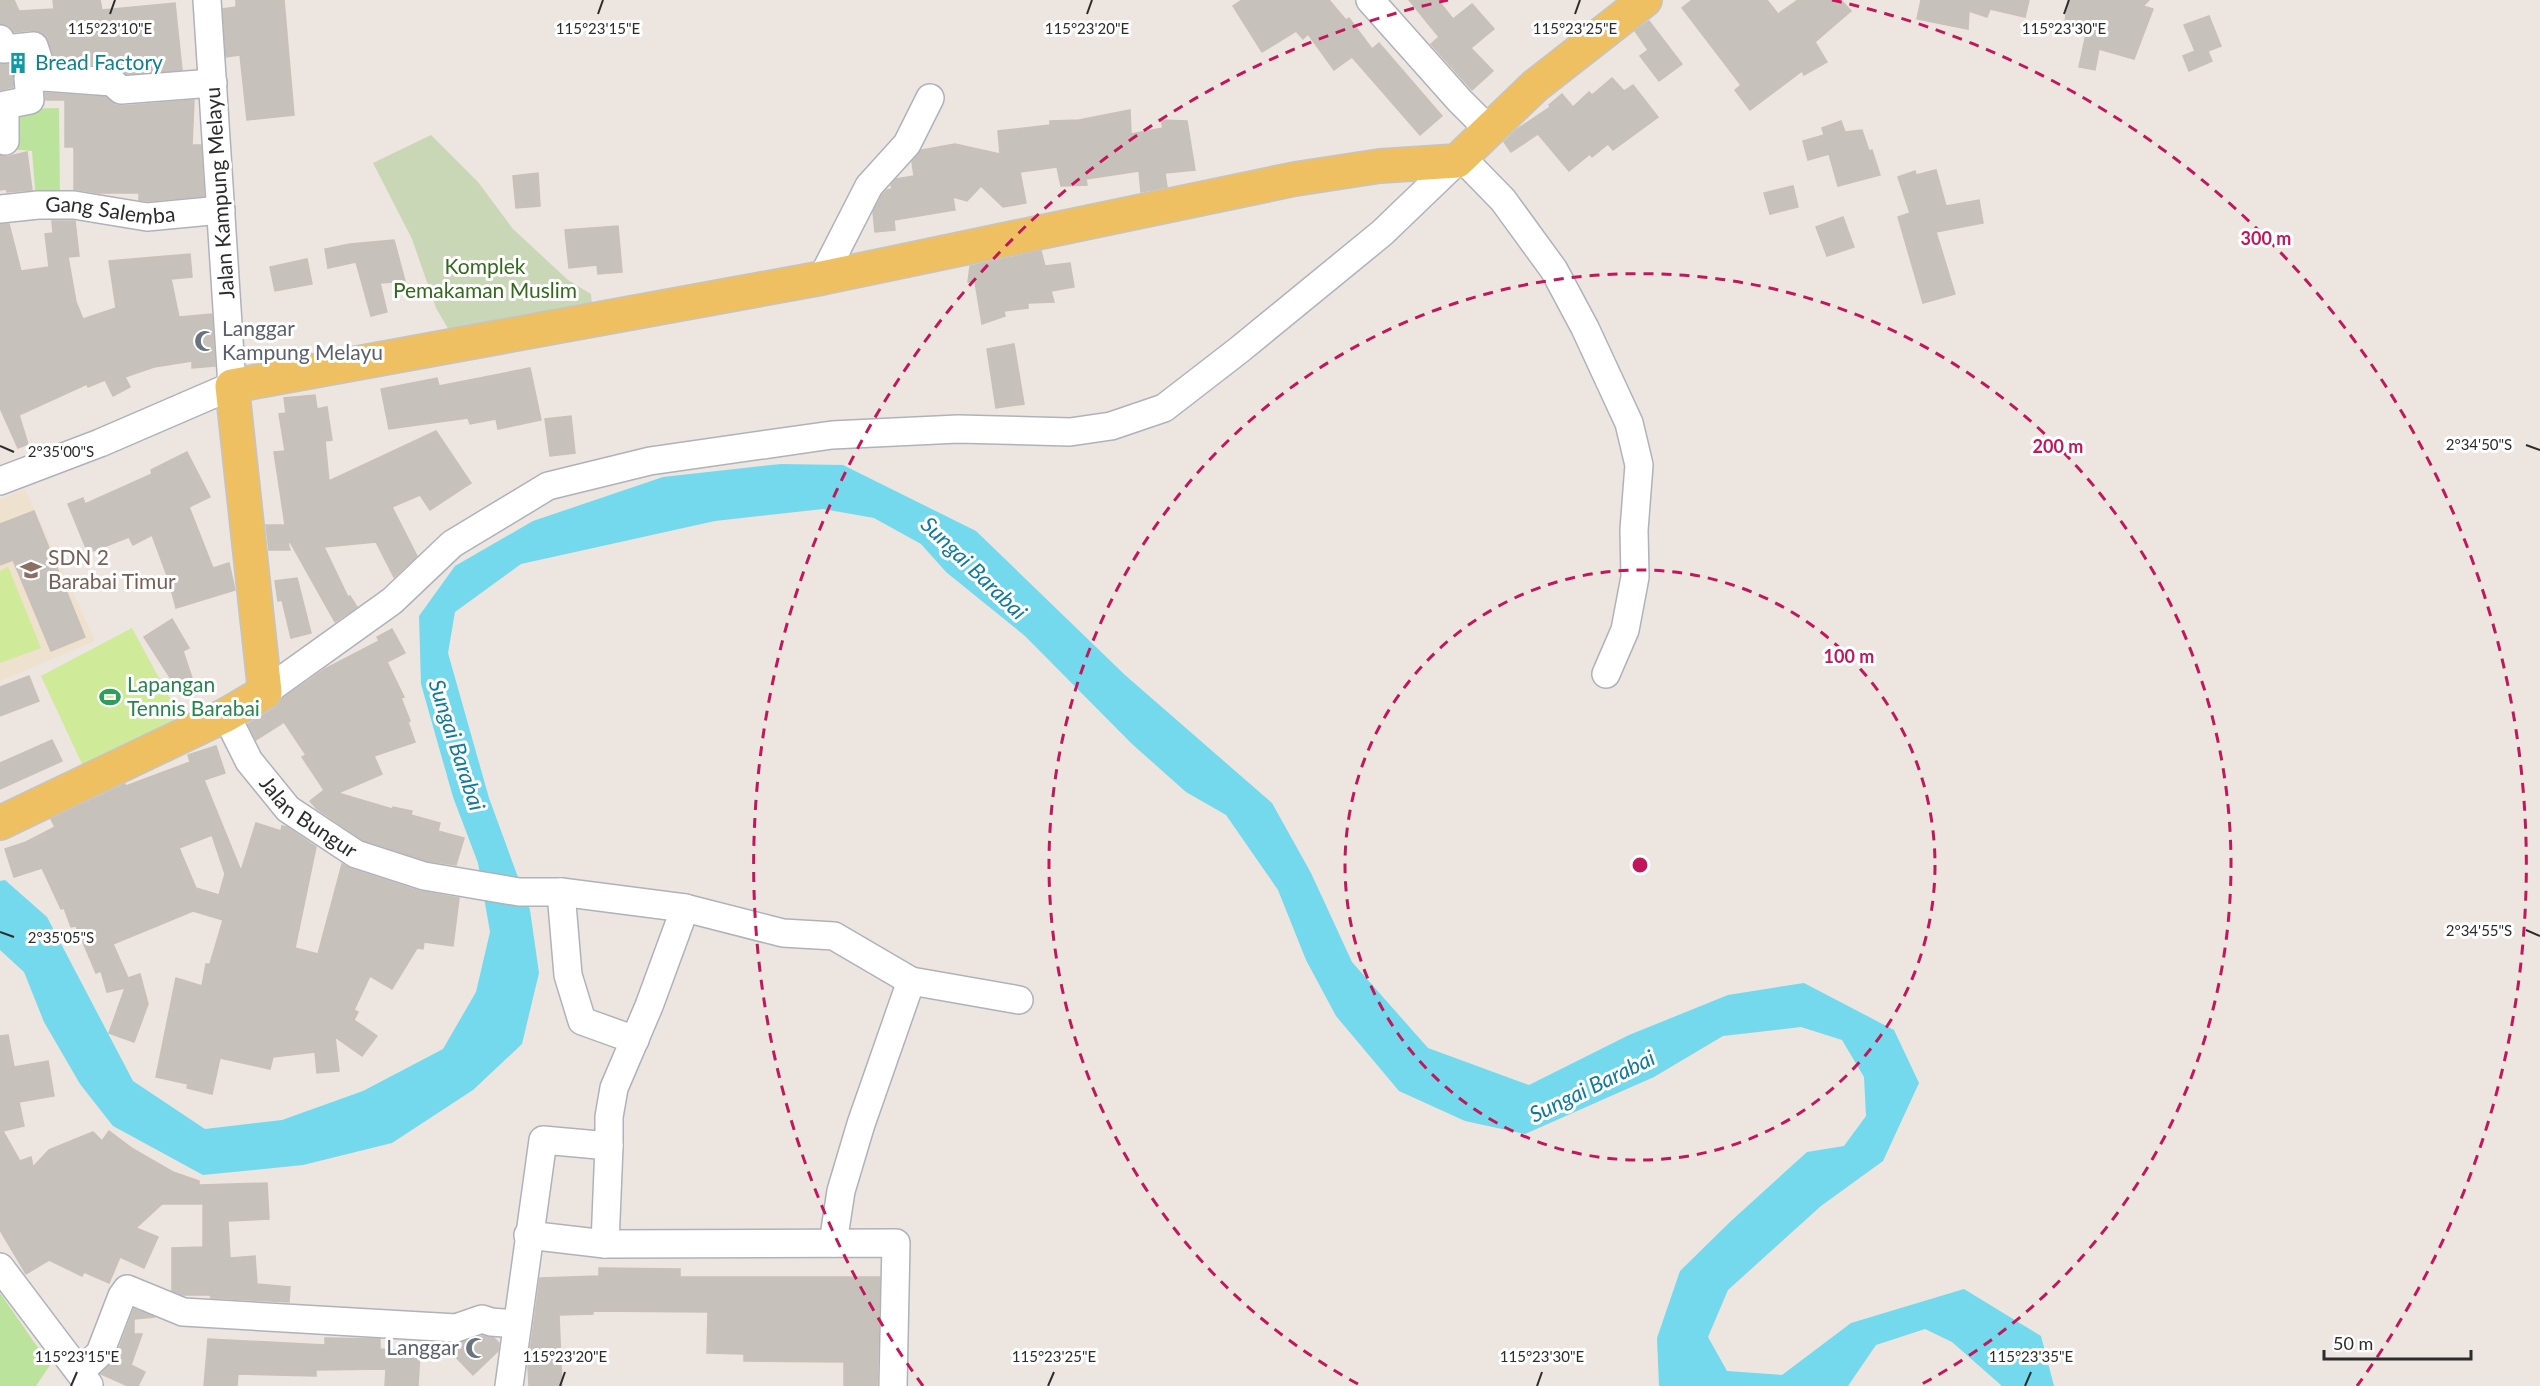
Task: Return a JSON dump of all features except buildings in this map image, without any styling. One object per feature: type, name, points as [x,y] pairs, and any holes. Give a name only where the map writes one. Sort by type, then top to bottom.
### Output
[{"type":"main road","points":[[0,823],[226,715],[265,692],[232,386],[822,278],[1295,179],[1380,166],[1459,159],[1535,86],[1645,0]]},
{"type":"street","name":"Jalan Kampung Melayu","points":[[207,0],[232,386]]},
{"type":"street","points":[[1370,0],[1444,85],[1489,130]]},
{"type":"street","points":[[0,39],[4,49],[34,46],[44,77]]},
{"type":"street","points":[[5,141],[5,105],[30,100],[28,78],[112,82],[121,90],[213,83]]},
{"type":"street","points":[[822,278],[869,186],[908,144],[930,98]]},
{"type":"street","points":[[265,692],[392,600],[452,544],[548,486],[650,461],[832,435],[958,429],[1070,432],[1111,426],[1164,408],[1382,233],[1459,159],[1503,200],[1554,270],[1585,328],[1629,423],[1640,465],[1634,530],[1635,577],[1625,630],[1606,674]]},
{"type":"street","name":"Gang Salemba","points":[[0,209],[38,205],[74,205],[147,217],[221,210]]},
{"type":"street","points":[[0,481],[100,443],[232,386]]},
{"type":"street","name":"Jalan Bungur","points":[[226,715],[249,761],[288,809],[356,854],[424,876],[519,892],[561,892],[685,908],[783,933],[834,936],[911,981]]},
{"type":"street","points":[[561,892],[568,975],[582,1021],[635,1040]]},
{"type":"street","points":[[605,1244],[609,1117],[615,1088],[685,908]]},
{"type":"street","points":[[833,1243],[841,1191],[857,1135],[911,981],[1019,1000]]},
{"type":"street","points":[[509,1386],[543,1140],[609,1146]]},
{"type":"street","points":[[528,1239],[605,1244],[896,1243],[893,1386]]},
{"type":"street","points":[[0,1267],[85,1379],[100,1353],[122,1296],[127,1289],[183,1312],[456,1328],[482,1319],[517,1324]]},
{"type":"shaded area","name":"SDN 2 Barabai Timur","points":[[25,489],[95,641],[0,681],[0,499]]},
{"type":"green space","points":[[59,108],[60,201],[36,201],[32,151],[10,149],[11,109]]},
{"type":"green space","name":"Komplek Pemakaman Muslim","points":[[431,135],[478,182],[513,229],[568,280],[591,294],[593,316],[456,342],[436,308],[412,239],[373,163]]},
{"type":"green space","points":[[8,567],[41,648],[0,663],[0,571]]},
{"type":"green space","name":"Lapangan Tennis Barabai","points":[[132,628],[180,717],[83,766],[41,676]]},
{"type":"green space","points":[[0,1293],[50,1365],[36,1386],[0,1386]]},
{"type":"water","name":"Sungai Barabai","points":[[781,464],[843,465],[976,531],[1125,675],[1272,803],[1311,873],[1352,962],[1428,1048],[1529,1085],[1629,1035],[1728,995],[1804,983],[1894,1030],[1919,1083],[1883,1161],[1821,1206],[1728,1290],[1708,1337],[1727,1371],[1782,1375],[1851,1323],[1964,1289],[2041,1336],[2054,1386],[2002,1386],[1952,1342],[1925,1329],[1876,1345],[1848,1386],[1659,1386],[1657,1338],[1680,1271],[1807,1152],[1844,1146],[1866,1116],[1864,1077],[1842,1040],[1801,1027],[1723,1036],[1654,1077],[1525,1134],[1465,1121],[1399,1091],[1336,1016],[1306,960],[1278,890],[1226,815],[1186,792],[1132,744],[1025,636],[946,572],[921,544],[874,518],[823,509],[715,521],[521,564],[455,612],[448,653],[489,798],[530,910],[539,973],[522,1044],[473,1090],[392,1143],[303,1165],[203,1175],[113,1126],[80,1084],[44,1022],[24,972],[0,950],[0,881],[5,880],[47,917],[133,1081],[205,1129],[282,1120],[363,1091],[443,1049],[476,992],[490,932],[478,863],[453,797],[421,684],[419,616],[455,566],[533,521],[663,477]]},
{"type":"place","name":"Bread Factory","points":[[18,63]]},
{"type":"place","name":"Langgar Kampung Melayu","points":[[205,341]]},
{"type":"place","name":"SDN 2 Barabai Timur","points":[[31,570]]},
{"type":"place","name":"Lapangan Tennis Barabai","points":[[110,697]]},
{"type":"place","name":"Langgar","points":[[476,1348]]}]
